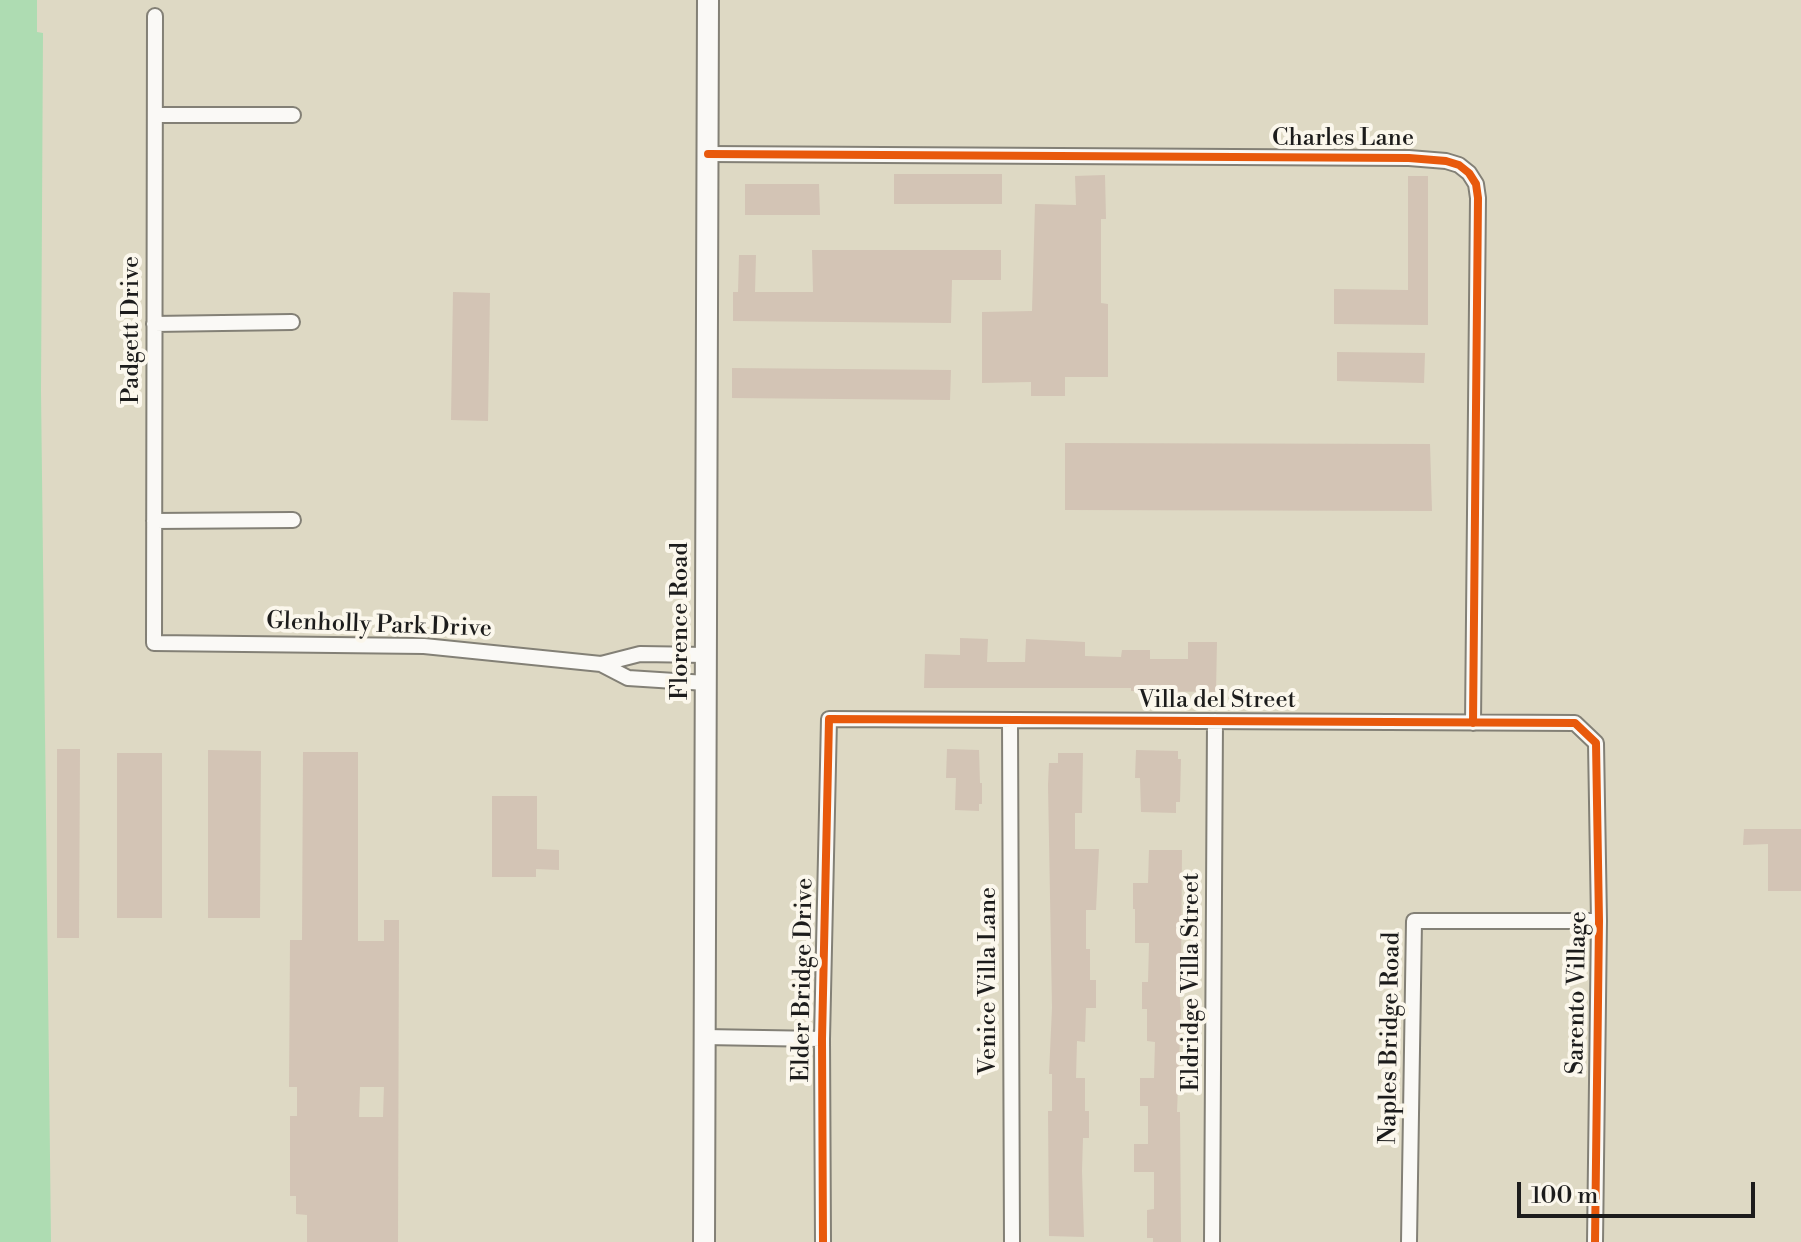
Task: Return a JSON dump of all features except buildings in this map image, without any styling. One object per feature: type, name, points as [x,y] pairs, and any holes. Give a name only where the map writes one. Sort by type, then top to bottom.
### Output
[{"type":"street","name":"Florence Road","points":[[704,1242],[708,0]]},
{"type":"street","name":"Padgett Drive","points":[[154,643],[155,16]]},
{"type":"street","points":[[155,115],[293,115]]},
{"type":"street","name":"Charles Lane","points":[[708,154],[1409,158],[1459,165],[1476,184],[1478,198],[1473,723]]},
{"type":"street","points":[[154,324],[292,322]]},
{"type":"street","points":[[154,521],[293,520]]},
{"type":"street","name":"Glenholly Park Drive","points":[[154,643],[424,646],[601,664],[628,678],[706,683]]},
{"type":"street","name":"Glenholly Park Drive","points":[[601,664],[640,654],[706,655]]},
{"type":"street","name":"Villa del Street","points":[[829,719],[1575,723],[1596,743]]},
{"type":"street","name":"Elder Bridge Drive","points":[[823,1242],[822,1039],[829,719]]},
{"type":"street","name":"Venice Villa Lane","points":[[1010,720],[1012,1242]]},
{"type":"street","name":"Eldridge Villa Street","points":[[1212,1242],[1215,721]]},
{"type":"street","name":"Sarento Village","points":[[1595,1242],[1599,921],[1596,743]]},
{"type":"street","name":"Naples Bridge Road","points":[[1409,1242],[1414,921],[1599,921]]},
{"type":"street","points":[[704,1037],[822,1039]]},
{"type":"green space","points":[[0,0],[37,0],[37,32],[43,33],[41,391],[51,1242],[0,1242]]},
{"type":"cycle path","points":[[708,154],[1409,158],[1459,165],[1476,184],[1478,198],[1473,723]]},
{"type":"cycle path","points":[[823,1242],[822,1039],[829,719],[1575,723],[1596,743],[1599,921],[1595,1242]]}]
